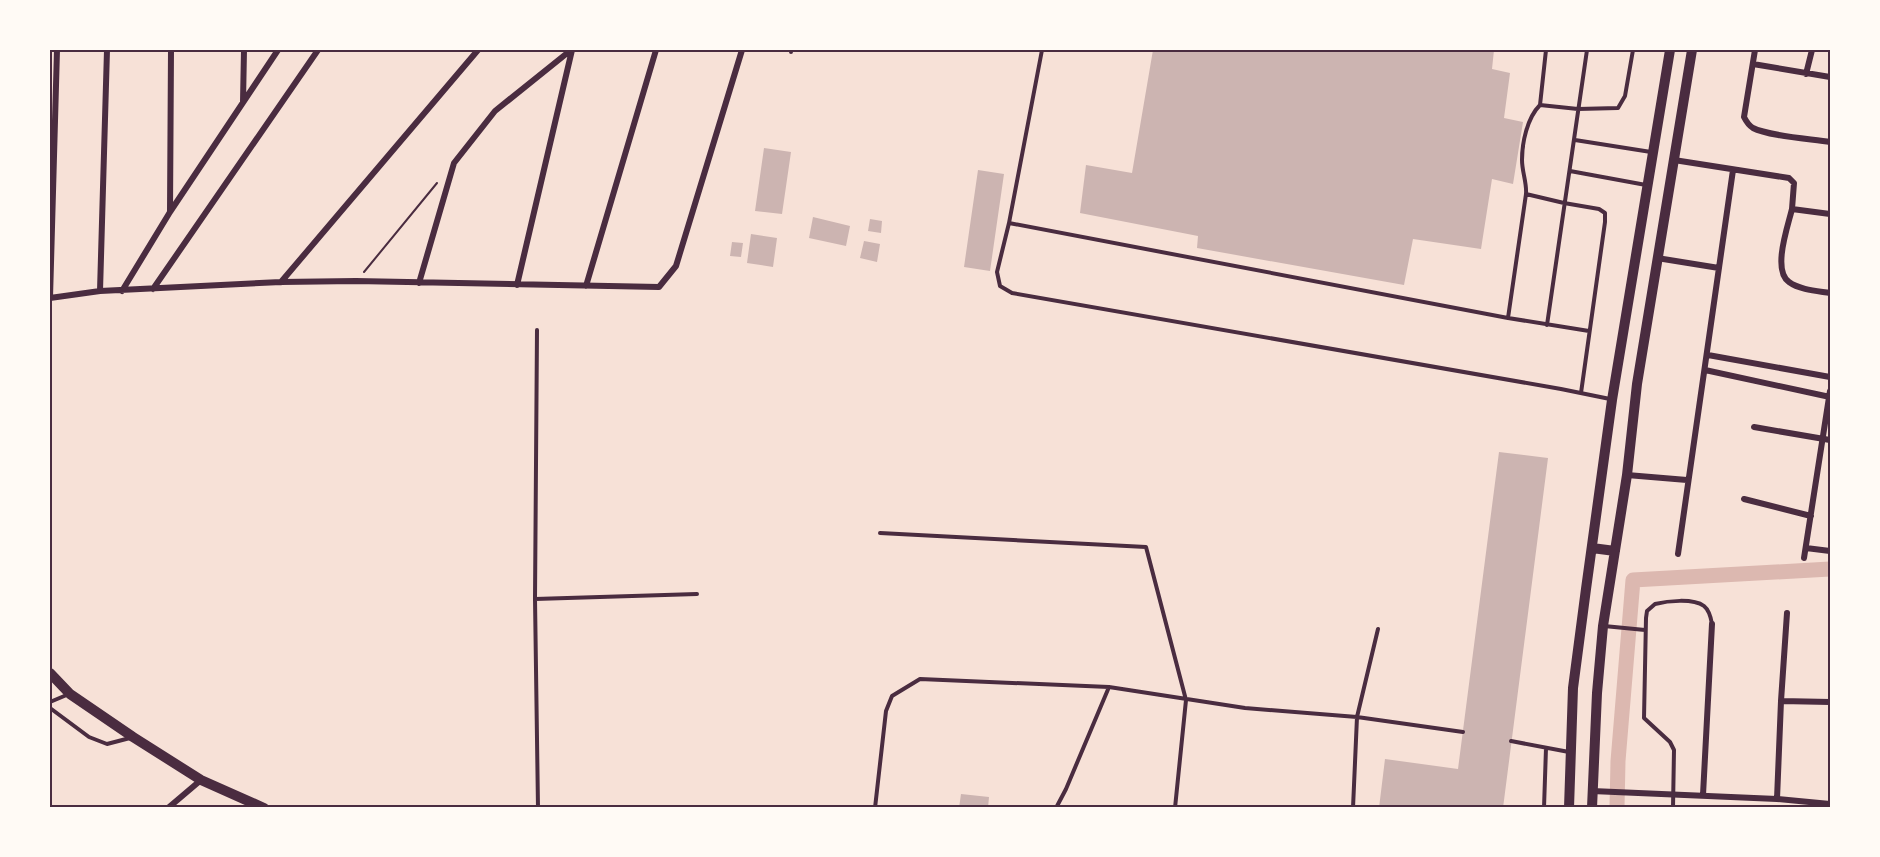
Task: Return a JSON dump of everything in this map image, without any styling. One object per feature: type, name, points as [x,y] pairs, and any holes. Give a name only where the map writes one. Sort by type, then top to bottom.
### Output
[{"type":"main road","points":[[1569,807],[1573,688],[1612,400],[1670,50]]},
{"type":"main road","points":[[1592,807],[1597,693],[1603,626],[1627,475],[1637,384],[1692,50]]},
{"type":"main road","points":[[1592,548],[1615,551]]},
{"type":"main road","points":[[50,673],[70,694],[201,780],[264,807]]},
{"type":"street","points":[[57,50],[50,298],[100,291],[281,282],[356,281],[659,287],[676,266],[741,50]]},
{"type":"street","points":[[100,291],[107,50]]},
{"type":"street","points":[[170,212],[171,50]]},
{"type":"street","points":[[243,102],[244,50]]},
{"type":"street","points":[[122,291],[170,212],[278,50]]},
{"type":"street","points":[[153,289],[318,50]]},
{"type":"street","points":[[281,282],[478,50]]},
{"type":"street","points":[[419,283],[454,163],[495,111],[571,50]]},
{"type":"street","points":[[517,285],[571,50]]},
{"type":"street","points":[[586,286],[656,50]]},
{"type":"street","points":[[1755,50],[1744,117],[1747,123],[1754,128],[1830,142]]},
{"type":"street","points":[[1806,74],[1812,50]]},
{"type":"street","points":[[1753,64],[1830,77]]},
{"type":"street","points":[[1674,160],[1789,178],[1794,183],[1792,209],[1781,258],[1784,277],[1790,283],[1830,293]]},
{"type":"street","points":[[1678,554],[1733,170]]},
{"type":"street","points":[[1792,209],[1830,214]]},
{"type":"street","points":[[1658,258],[1719,268]]},
{"type":"street","points":[[1708,355],[1830,377]]},
{"type":"street","points":[[1705,370],[1830,395],[1827,439],[1804,558]]},
{"type":"street","points":[[1754,427],[1827,439]]},
{"type":"street","points":[[1627,475],[1687,480]]},
{"type":"street","points":[[1744,499],[1811,516]]},
{"type":"street","points":[[1806,548],[1830,552]]},
{"type":"street","points":[[1777,799],[1787,613]]},
{"type":"street","points":[[1703,795],[1712,624]]},
{"type":"street","points":[[1781,701],[1830,702]]},
{"type":"street","points":[[168,807],[201,780]]},
{"type":"street","points":[[1592,791],[1777,799],[1830,804]]},
{"type":"lane","points":[[1041,50],[1009,223],[997,273],[1000,286],[1012,292],[1612,400]]},
{"type":"lane","points":[[1508,318],[1526,194],[1522,162],[1523,147],[1535,110],[1540,105],[1546,50]]},
{"type":"lane","points":[[1547,325],[1587,50]]},
{"type":"lane","points":[[1540,105],[1578,109],[1618,108],[1625,96],[1633,50]]},
{"type":"lane","points":[[1575,140],[1652,153]]},
{"type":"lane","points":[[1570,171],[1647,185]]},
{"type":"lane","points":[[1526,194],[1599,208],[1605,213],[1581,393]]},
{"type":"lane","points":[[1009,223],[1508,318],[1589,331]]},
{"type":"lane","points":[[537,330],[535,599],[538,807]]},
{"type":"lane","points":[[880,533],[1146,548],[1186,700],[1175,807]]},
{"type":"lane","points":[[535,599],[697,594]]},
{"type":"lane","points":[[1673,807],[1674,750],[1670,742],[1644,718],[1647,611],[1651,606],[1661,602],[1690,602],[1703,605],[1712,624]]},
{"type":"lane","points":[[1603,626],[1645,630]]},
{"type":"lane","points":[[1353,807],[1357,717],[1378,629]]},
{"type":"lane","points":[[875,807],[886,711],[892,696],[920,679],[1109,687],[1245,708],[1357,717],[1463,732]]},
{"type":"lane","points":[[1056,807],[1066,789],[1109,687]]},
{"type":"lane","points":[[50,702],[70,694]]},
{"type":"lane","points":[[50,708],[89,738],[107,744],[133,737]]},
{"type":"lane","points":[[1511,741],[1570,752]]},
{"type":"lane","points":[[1544,807],[1546,748]]},
{"type":"path","points":[[356,281],[439,181]]},
{"type":"building","points":[[1153,50],[1494,50],[1492,69],[1510,73],[1504,118],[1523,122],[1513,184],[1492,179],[1481,249],[1413,239],[1404,285],[1197,248],[1198,236],[1080,213],[1086,165],[1132,173]]},
{"type":"building","points":[[764,148],[791,152],[782,214],[755,211]]},
{"type":"building","points":[[978,170],[1004,174],[990,271],[964,267]]},
{"type":"building","points":[[813,217],[850,226],[846,246],[809,238]]},
{"type":"building","points":[[870,219],[882,221],[881,233],[868,231]]},
{"type":"building","points":[[751,234],[777,238],[773,267],[747,263]]},
{"type":"building","points":[[864,241],[880,244],[877,262],[860,258]]},
{"type":"building","points":[[732,242],[743,243],[741,257],[730,256]]},
{"type":"building","points":[[1499,452],[1548,458],[1503,808],[1379,808],[1385,759],[1458,769]]},
{"type":"building","points":[[961,794],[989,797],[988,808],[959,808]]},
{"type":"waterway","points":[[1617,808],[1618,761],[1633,580],[1830,569]]}]
